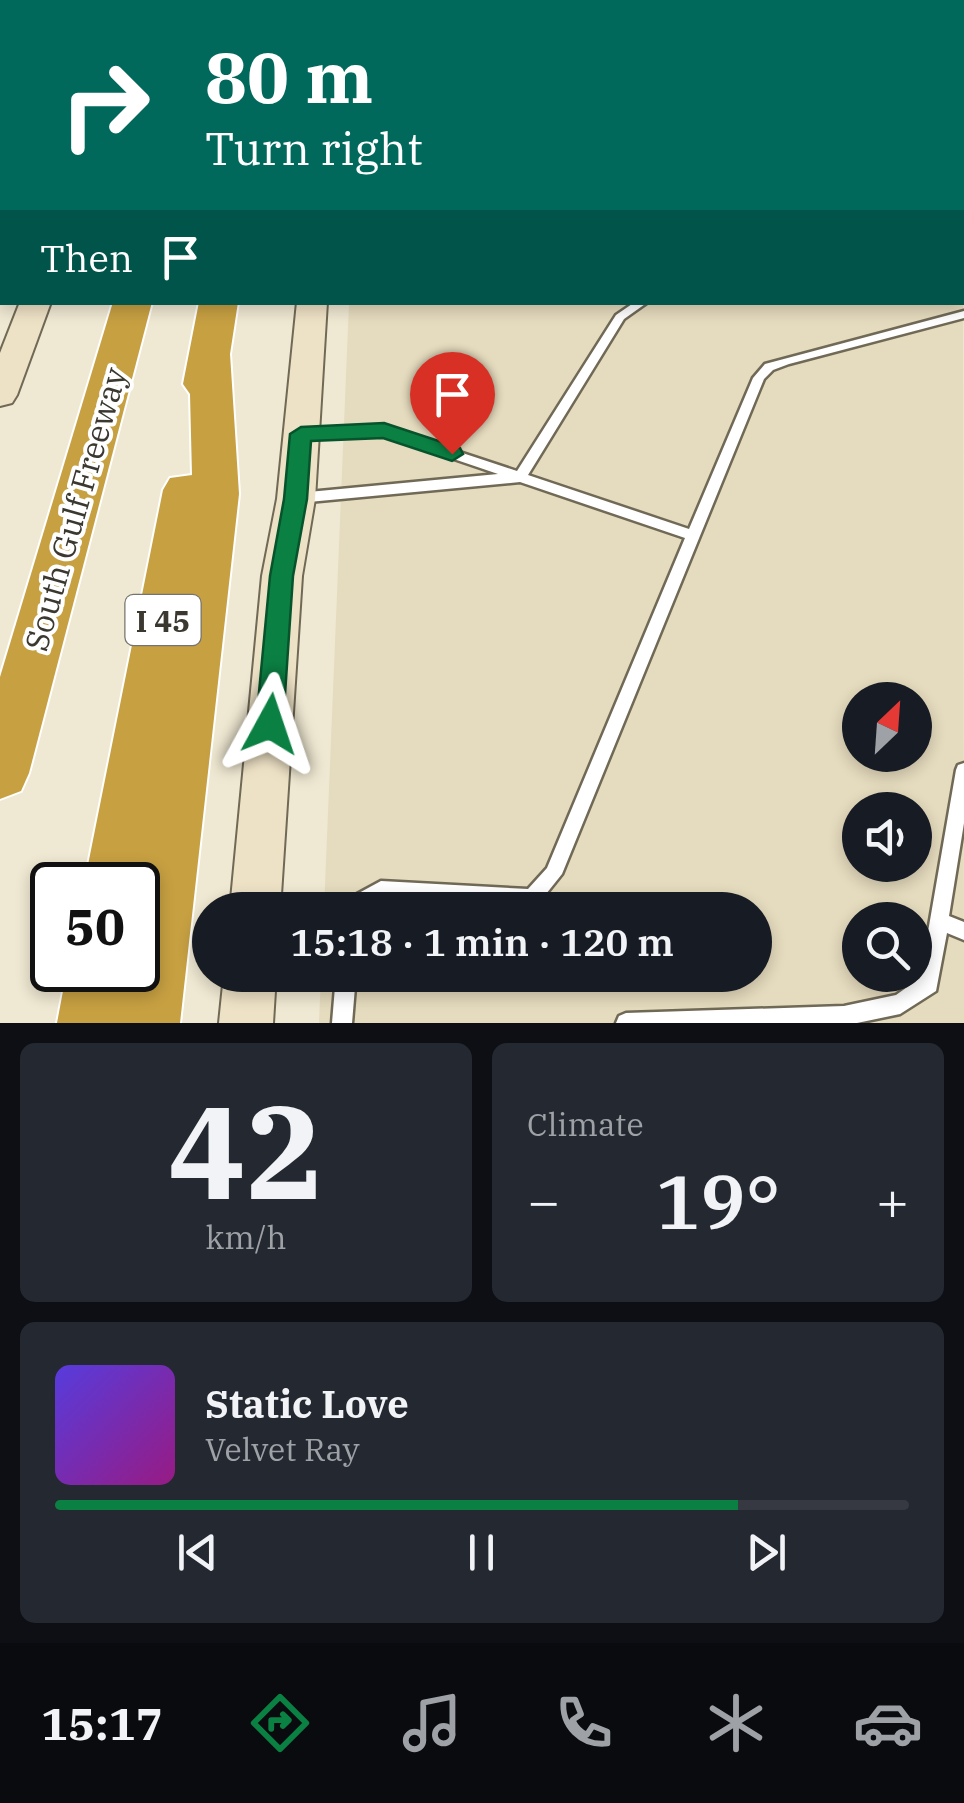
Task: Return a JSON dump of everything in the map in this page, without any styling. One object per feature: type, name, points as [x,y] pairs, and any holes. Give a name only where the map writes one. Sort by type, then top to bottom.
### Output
[{"type":"highway","name":"South Gulf Freeway","points":[[0,772],[132,305]]},
{"type":"highway","name":"I 45","points":[[120,862],[218,305]]},
{"type":"highway","points":[[146,1023],[216,494],[210,356]]},
{"type":"highway","points":[[91,1023],[96,992]]},
{"type":"main road","points":[[0,395],[35,305]]},
{"type":"main road","points":[[256,892],[282,576],[296,499],[312,305]]},
{"type":"main road","points":[[246,1023],[249,992]]},
{"type":"lane","points":[[520,477],[620,317],[638,305]]},
{"type":"lane","points":[[537,892],[552,874],[759,378],[769,368],[964,314]]},
{"type":"lane","points":[[301,434],[384,430],[692,535]]},
{"type":"lane","points":[[296,499],[520,477]]},
{"type":"lane","points":[[626,1023],[844,1016],[900,1004],[929,984],[964,770]]},
{"type":"lane","points":[[377,892],[419,892]]},
{"type":"lane","points":[[939,921],[964,931]]},
{"type":"lane","points":[[342,1023],[345,992]]},
{"type":"shaded area","points":[[349,305],[963,305],[964,1023],[319,1023],[320,992],[772,992],[772,892],[325,892]]},
{"type":"route","points":[[270,724],[282,576],[296,499],[301,434],[384,430],[452,454]]}]
